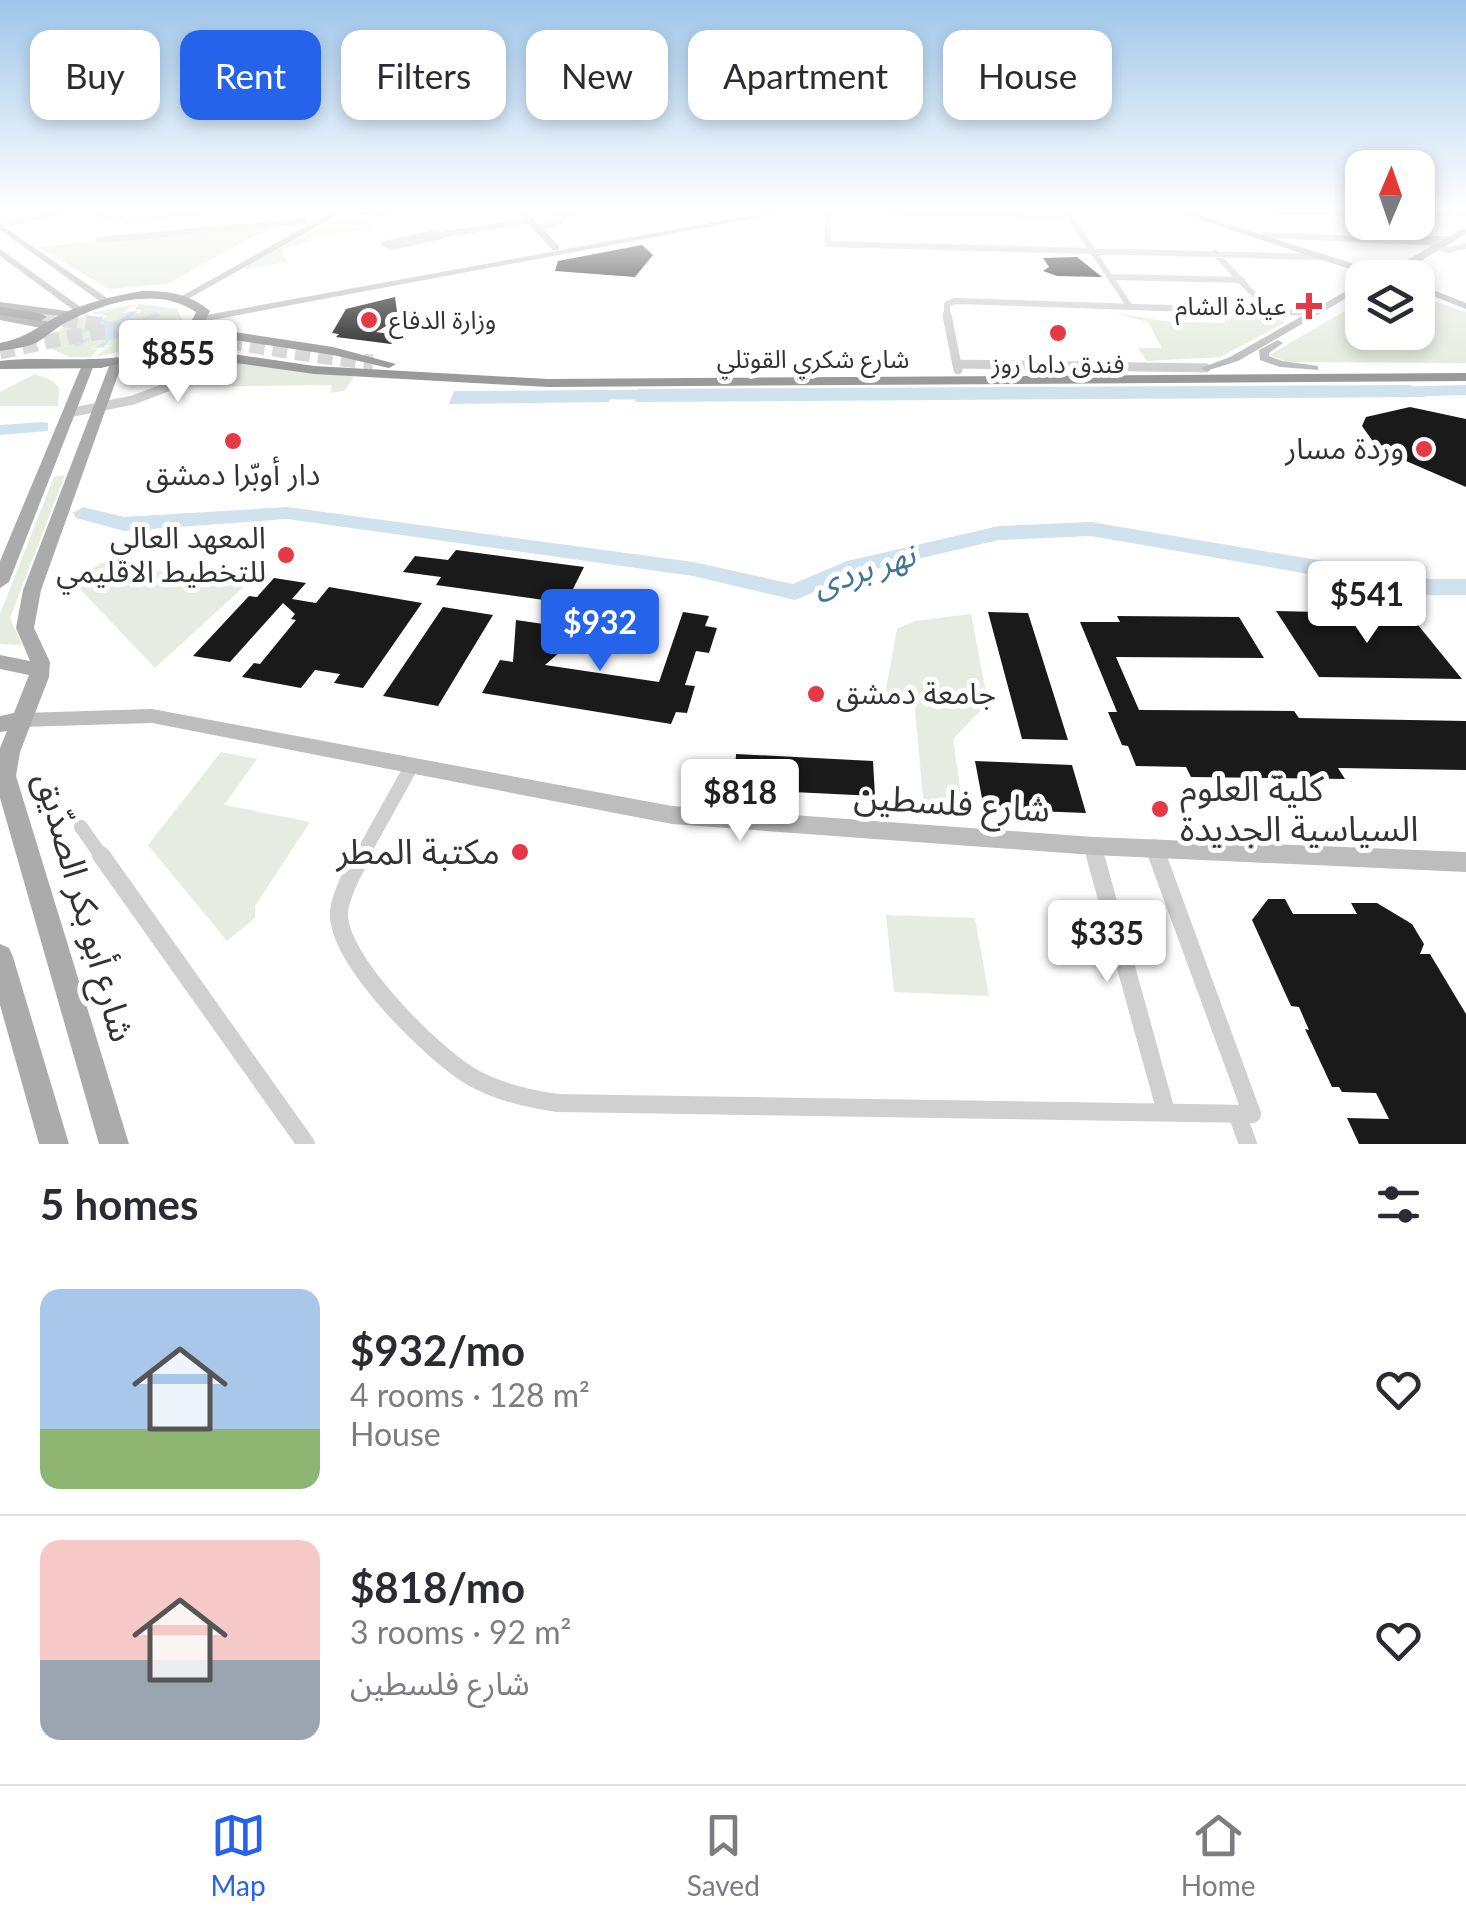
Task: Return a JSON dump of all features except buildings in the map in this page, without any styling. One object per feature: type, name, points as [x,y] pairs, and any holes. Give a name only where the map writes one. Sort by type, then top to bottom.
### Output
[{"type":"highway","points":[[0,311],[43,321],[107,302],[166,296],[183,298],[200,320],[162,348],[115,370],[56,365],[35,359],[0,364]]},
{"type":"highway","name":"شارع شكري القوتلي","points":[[200,320],[373,362],[446,370],[1466,368]]},
{"type":"highway","points":[[35,359],[28,351],[29,341],[43,321]]},
{"type":"highway","points":[[0,348],[29,341]]},
{"type":"highway","name":"شارع شكري القوتلي","points":[[162,348],[414,378],[548,383],[1466,376]]},
{"type":"main road","points":[[13,261],[64,299],[73,312]]},
{"type":"main road","points":[[49,261],[107,302]]},
{"type":"main road","points":[[166,296],[230,261]]},
{"type":"main road","points":[[183,298],[249,261]]},
{"type":"main road","points":[[200,320],[242,308],[486,261]]},
{"type":"main road","points":[[242,308],[500,261]]},
{"type":"main road","points":[[64,299],[91,292]]},
{"type":"main road","points":[[1435,292],[1466,300]]},
{"type":"main road","points":[[1206,368],[1228,362],[1345,297]]},
{"type":"main road","points":[[1314,368],[1275,363],[1264,358],[1262,352],[1345,299]]},
{"type":"main road","points":[[0,311],[73,312]]},
{"type":"main road","points":[[0,582],[88,366]]},
{"type":"main road","points":[[80,384],[115,370]]},
{"type":"main road","points":[[40,670],[25,628],[32,590],[115,370]]},
{"type":"main road","points":[[46,470],[80,465]]},
{"type":"main road","points":[[0,662],[40,670]]},
{"type":"main road","name":"شارع أبو بكر الصدّيق","points":[[40,670],[36,692],[11,722],[5,776],[114,1144]]},
{"type":"main road","name":"شارع فلسطين","points":[[11,722],[152,716],[672,814],[1093,846],[1466,862]]},
{"type":"main road","points":[[0,957],[54,1144]]},
{"type":"street","points":[[1100,261],[1130,307]]},
{"type":"street","points":[[1223,261],[1271,313],[1298,322]]},
{"type":"street","points":[[1110,277],[1242,280]]},
{"type":"street","points":[[958,367],[946,310],[947,304],[955,301],[1313,313]]},
{"type":"street","points":[[69,413],[177,385],[240,360]]},
{"type":"street","points":[[411,767],[347,890],[339,913],[340,935],[351,953],[438,1053],[492,1087],[558,1103],[1244,1114]]},
{"type":"street","points":[[81,826],[306,1144]]},
{"type":"street","points":[[1093,846],[1166,1112]]},
{"type":"street","points":[[1154,846],[1244,1114],[1248,1144]]},
{"type":"shaded area","points":[[62,261],[208,261],[167,284],[109,289]]},
{"type":"shaded area","points":[[253,261],[287,262],[245,269]]},
{"type":"shaded area","points":[[1435,302],[1466,312],[1466,363],[1287,362],[1269,355],[1345,311],[1345,350],[1435,350]]},
{"type":"shaded area","points":[[136,304],[122,313],[139,313],[141,310],[134,310],[139,304],[177,309],[183,321],[173,332],[149,344],[141,340],[148,337],[144,335],[128,342],[146,346],[95,357],[111,345],[95,346],[91,349],[98,349],[91,357],[69,357],[48,347],[51,335],[87,314],[94,318],[88,320],[92,322],[108,316],[90,313]]},
{"type":"shaded area","points":[[1115,313],[1169,322],[1224,323],[1233,313],[1264,314],[1286,322],[1220,357],[1147,361],[1138,348],[1162,348],[1148,322]]},
{"type":"shaded area","points":[[244,362],[354,377],[344,391],[330,393],[332,385],[183,387]]},
{"type":"shaded area","points":[[35,374],[53,381],[59,388],[58,406],[0,406],[0,392]]},
{"type":"shaded area","points":[[65,475],[10,618],[22,645],[0,644],[0,614],[54,477]]},
{"type":"shaded area","points":[[102,563],[248,583],[155,668],[77,586],[79,577]]},
{"type":"shaded area","points":[[971,614],[988,703],[953,739],[963,809],[924,808],[914,698],[884,700],[897,629],[915,621]]},
{"type":"shaded area","points":[[221,752],[257,759],[224,805],[310,822],[255,906],[255,918],[227,941],[148,845]]},
{"type":"shaded area","points":[[886,915],[975,918],[989,996],[894,992]]},
{"type":"water","points":[[139,311],[128,318],[142,320],[155,312],[162,316],[143,320],[145,326],[164,323],[159,329],[144,327],[132,335],[146,337],[131,343],[135,339],[130,336],[109,340],[104,346],[110,347],[93,348],[107,341],[93,338],[77,347],[69,342],[92,337],[90,331],[69,336],[76,328],[92,330],[104,323],[89,321],[105,315],[101,319],[116,321],[129,313],[125,312]]},
{"type":"water","points":[[1410,385],[1426,397],[635,402],[637,389]]},
{"type":"water","points":[[611,390],[609,402],[449,404],[454,391]]},
{"type":"waterway","name":"نهر بردى","points":[[1391,392],[1466,390]]},
{"type":"waterway","name":"نهر بردى","points":[[581,395],[664,395]]},
{"type":"waterway","name":"نهر بردى","points":[[0,430],[42,427]]},
{"type":"waterway","name":"نهر بردى","points":[[83,513],[124,524],[287,513],[693,569],[795,592],[855,566],[999,533],[1091,529],[1430,587],[1466,587]]},
{"type":"tunnel","points":[[44,317],[40,317],[104,325]]},
{"type":"tunnel","points":[[0,352],[126,330],[373,362]]},
{"type":"place","name":"عيادة الشام","points":[[1309,306]]},
{"type":"place","name":"وزارة الدفاع","points":[[369,320]]},
{"type":"place","name":"فندق داما روز","points":[[1058,333]]},
{"type":"place","name":"دار أوبّرا دمشق","points":[[233,441]]},
{"type":"place","name":"وردة مسار","points":[[1424,449]]},
{"type":"place","name":"المعهد العالي للتخطيط الاقليمي","points":[[286,555]]},
{"type":"place","name":"جامعة دمشق","points":[[816,694]]},
{"type":"place","name":"كلية العلوم السياسية الجديدة","points":[[1160,809]]},
{"type":"place","name":"مكتبة المطر","points":[[520,852]]}]
